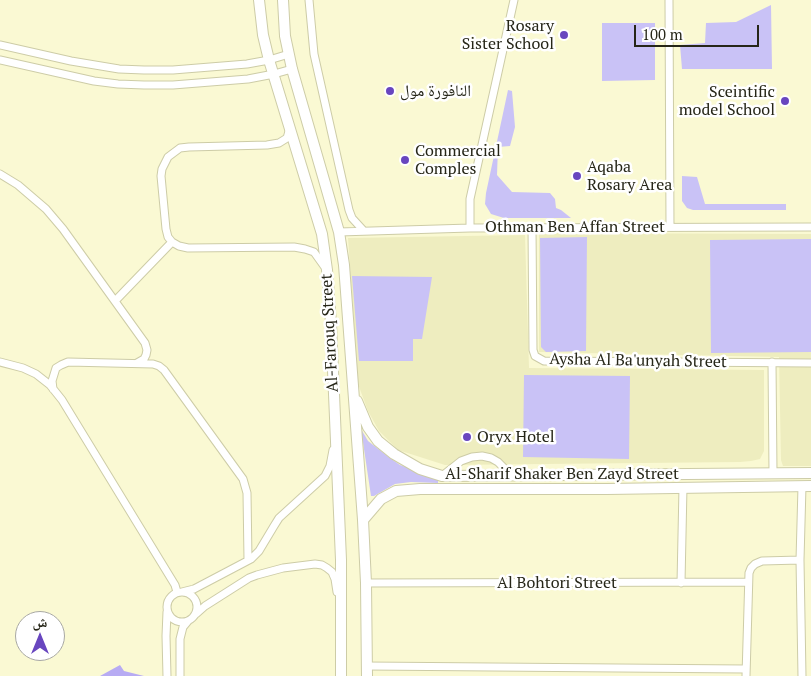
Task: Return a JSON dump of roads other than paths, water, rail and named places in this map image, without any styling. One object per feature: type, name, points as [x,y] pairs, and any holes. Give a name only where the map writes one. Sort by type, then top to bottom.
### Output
[{"type":"main road","name":"Al-Farouq Street","points":[[258,0],[269,60],[291,127],[322,234],[327,270],[332,323],[341,560],[342,676]]},
{"type":"main road","name":"Al-Farouq Street","points":[[283,0],[285,36],[292,69],[339,232],[344,265],[363,520],[366,584],[366,671]]},
{"type":"main road","name":"Al-Sharif Shaker Ben Zayd Street","points":[[353,391],[368,427],[378,441],[394,454],[420,468],[442,476],[811,472]]},
{"type":"main road","points":[[606,474],[607,489]]},
{"type":"main road","name":"Al-Sharif Shaker Ben Zayd Street","points":[[363,520],[381,499],[396,491],[429,489],[807,486]]},
{"type":"street","points":[[309,0],[314,54],[349,210],[352,218],[363,230]]},
{"type":"street","points":[[470,228],[470,199],[514,0]]},
{"type":"street","points":[[669,0],[670,227]]},
{"type":"street","points":[[0,45],[71,61],[119,69],[144,70],[173,70],[247,64],[289,54]]},
{"type":"street","points":[[0,60],[94,80],[144,85],[173,85],[248,79],[292,69]]},
{"type":"street","points":[[291,127],[287,138],[279,143],[180,148],[168,157],[161,176],[168,237],[179,246],[188,248],[294,247],[305,249],[314,252],[327,270]]},
{"type":"street","points":[[0,174],[18,185],[46,209],[145,343],[147,350],[144,359],[134,364]]},
{"type":"street","name":"Othman Ben Affan Street","points":[[339,232],[532,227],[811,227]]},
{"type":"street","name":"Aysha Al Ba'unyah Street","points":[[532,227],[533,345],[535,356],[544,361],[811,362]]},
{"type":"street","points":[[115,301],[172,242]]},
{"type":"street","points":[[0,362],[23,368],[36,374],[50,385],[67,408],[180,592]]},
{"type":"street","points":[[53,389],[52,381],[56,368],[68,362],[153,364],[164,370],[243,479],[247,494],[248,560]]},
{"type":"street","points":[[772,362],[773,472]]},
{"type":"street","points":[[167,676],[166,607],[169,598],[180,592],[194,589],[248,560],[260,551],[280,518],[325,476],[330,466],[336,433]]},
{"type":"street","points":[[442,476],[461,462],[472,457],[482,456],[498,462],[511,475]]},
{"type":"street","points":[[807,486],[800,560],[801,673],[811,669]]},
{"type":"street","points":[[681,582],[683,487]]},
{"type":"street","points":[[366,671],[746,672],[748,582],[751,568],[762,561],[800,560]]},
{"type":"street","points":[[180,676],[180,639],[183,628],[205,606],[249,578],[283,568],[315,564],[328,568],[335,579],[341,618]]},
{"type":"street","name":"Al Bohtori Street","points":[[366,584],[748,582]]},
{"type":"street","points":[[180,592],[187,592],[195,599],[197,604],[196,614]]},
{"type":"street","points":[[167,612],[178,622],[188,621]]},
{"type":"place","name":"Rosary Sister School","points":[[564,35]]},
{"type":"place","name":"النافورة مول","points":[[390,91]]},
{"type":"place","name":"Sceintific model School","points":[[785,101]]},
{"type":"place","name":"Commercial Comples","points":[[405,160]]},
{"type":"place","name":"Aqaba Rosary Area","points":[[577,176]]},
{"type":"place","name":"Oryx Hotel","points":[[467,437]]}]
